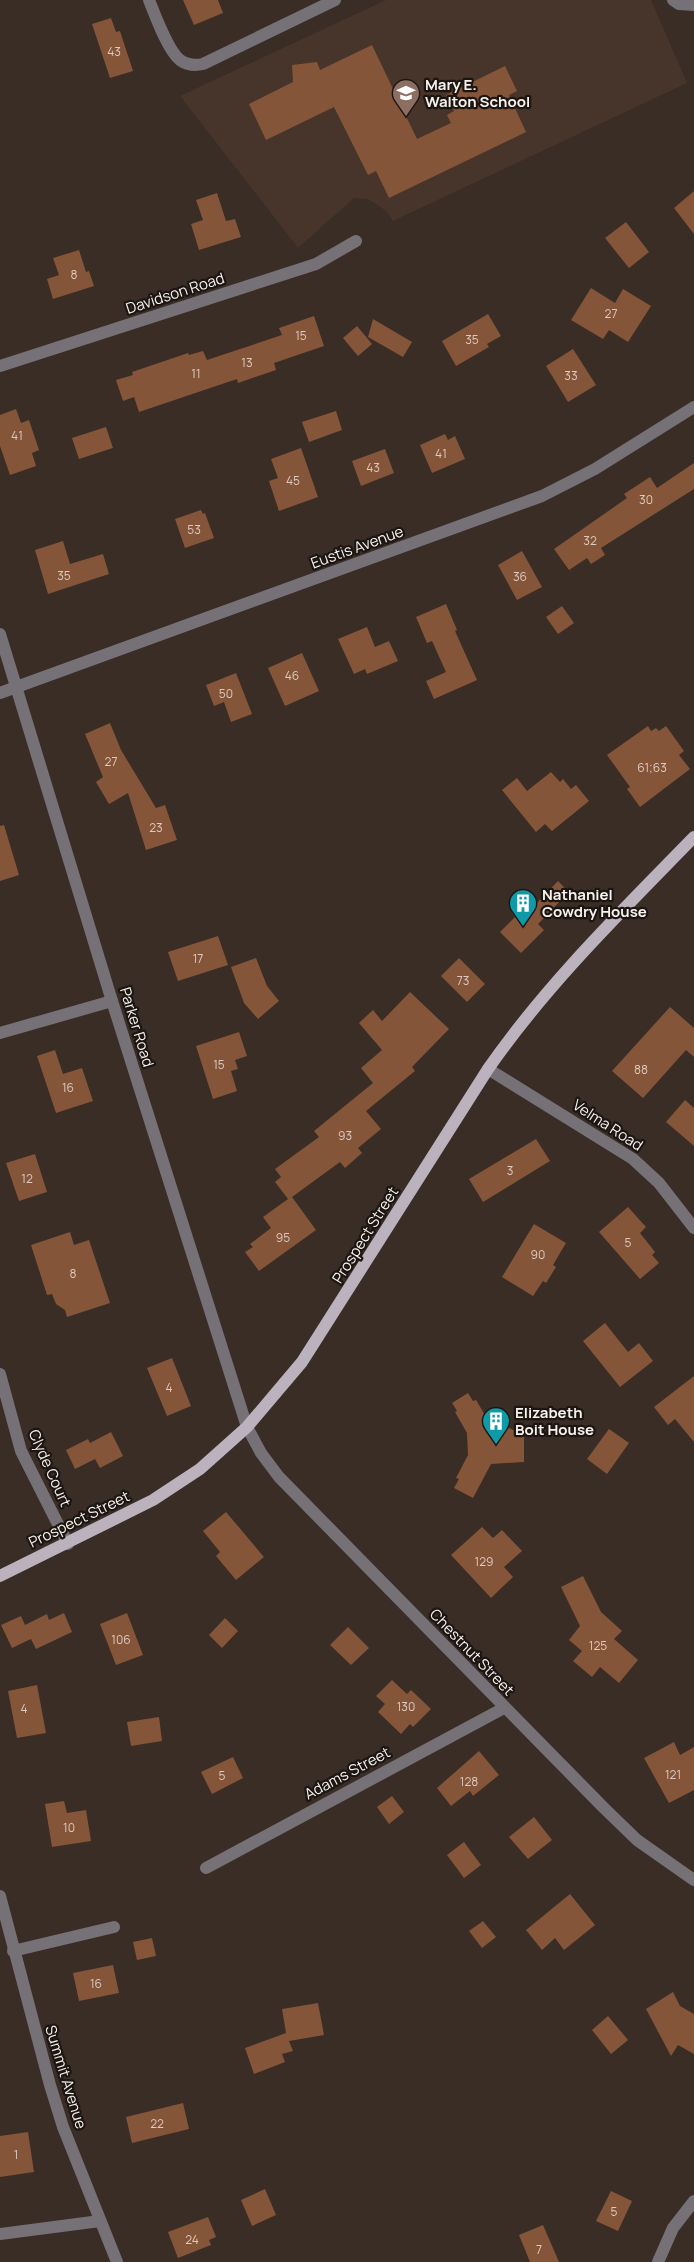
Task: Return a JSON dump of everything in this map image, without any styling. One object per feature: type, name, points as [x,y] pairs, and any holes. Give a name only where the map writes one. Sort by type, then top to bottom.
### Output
[{"type":"main road","name":"Prospect Street","points":[[0,1576],[68,1544],[153,1500],[200,1469],[247,1428],[302,1362],[488,1069],[520,1025],[616,916],[694,837]]},
{"type":"street","points":[[149,0],[175,54],[187,64],[203,64],[335,0]]},
{"type":"street","points":[[673,0],[679,4],[694,4]]},
{"type":"street","name":"Davidson Road","points":[[0,366],[316,264],[356,241]]},
{"type":"street","name":"Eustis Avenue","points":[[0,693],[542,496],[595,469],[694,407]]},
{"type":"street","name":"Parker Road","points":[[0,634],[112,1001],[247,1428]]},
{"type":"street","points":[[0,1032],[112,1001]]},
{"type":"street","name":"Velma Road","points":[[488,1069],[633,1159],[659,1183],[694,1228]]},
{"type":"street","name":"Clyde Court","points":[[0,1374],[21,1451],[68,1544]]},
{"type":"street","name":"Chestnut Street","points":[[247,1428],[279,1477],[504,1708],[619,1824],[658,1855],[694,1880]]},
{"type":"street","name":"Adams Street","points":[[206,1868],[504,1708]]},
{"type":"street","name":"Summit Avenue","points":[[0,1896],[50,2086],[117,2262]]},
{"type":"street","points":[[13,1951],[114,1927]]},
{"type":"street","points":[[658,2262],[673,2228],[694,2201]]},
{"type":"street","points":[[0,2234],[100,2221]]},
{"type":"shaded area","name":"Mary E. Walton School","points":[[386,0],[651,0],[687,83],[393,221],[387,212],[378,205],[367,199],[354,198],[298,248],[180,96]]},
{"type":"building","points":[[183,0],[218,0],[223,13],[194,25]]},
{"type":"building","points":[[111,18],[116,32],[120,31],[133,71],[110,78],[92,24]]},
{"type":"building","points":[[372,45],[417,139],[451,123],[447,115],[454,111],[446,95],[505,66],[517,91],[509,95],[526,132],[389,198],[376,171],[368,175],[334,107],[266,140],[249,104],[293,82],[292,65],[317,62],[320,70]]},
{"type":"building","points":[[694,191],[694,234],[674,208]]},
{"type":"building","points":[[217,193],[226,221],[235,219],[241,237],[199,250],[191,224],[203,220],[196,200]]},
{"type":"building","points":[[626,222],[649,252],[629,268],[605,238]]},
{"type":"building","points":[[79,250],[86,272],[89,271],[94,286],[53,299],[47,279],[59,275],[53,258]]},
{"type":"building","points":[[591,288],[615,303],[623,289],[651,306],[628,342],[609,330],[603,339],[571,320]]},
{"type":"building","points":[[488,314],[501,336],[487,344],[489,347],[456,366],[442,341]]},
{"type":"building","points":[[314,316],[324,346],[274,363],[276,370],[238,383],[237,379],[139,412],[134,397],[123,401],[116,380],[133,375],[132,372],[188,353],[189,355],[203,351],[207,360],[282,335],[279,328]]},
{"type":"building","points":[[373,319],[412,342],[403,357],[368,337]]},
{"type":"building","points":[[357,326],[372,344],[358,356],[343,338]]},
{"type":"building","points":[[573,349],[596,385],[568,402],[546,366]]},
{"type":"building","points":[[16,409],[21,423],[29,420],[39,450],[32,453],[36,466],[10,475],[0,446],[0,415]]},
{"type":"building","points":[[336,411],[342,430],[309,442],[302,422]]},
{"type":"building","points":[[106,427],[113,448],[79,459],[72,438]]},
{"type":"building","points":[[445,434],[448,440],[455,436],[465,459],[432,473],[420,445]]},
{"type":"building","points":[[301,448],[318,497],[279,511],[269,481],[278,478],[271,459]]},
{"type":"building","points":[[385,449],[394,473],[361,486],[352,461]]},
{"type":"building","points":[[694,463],[694,489],[601,548],[605,555],[591,564],[587,558],[569,570],[554,549],[627,498],[624,494],[650,477],[657,488]]},
{"type":"building","points":[[201,510],[203,514],[205,513],[214,538],[185,548],[175,519]]},
{"type":"building","points":[[63,541],[70,564],[103,554],[109,574],[48,594],[35,550]]},
{"type":"building","points":[[522,551],[542,587],[517,600],[498,565]]},
{"type":"building","points":[[446,604],[457,630],[455,631],[477,680],[434,699],[426,681],[446,672],[432,641],[427,643],[416,617]]},
{"type":"building","points":[[562,606],[574,623],[558,634],[546,617]]},
{"type":"building","points":[[367,627],[375,647],[389,641],[398,661],[367,674],[365,669],[354,674],[338,639]]},
{"type":"building","points":[[302,653],[319,691],[285,706],[268,668]]},
{"type":"building","points":[[236,673],[252,714],[231,722],[224,702],[214,706],[206,685]]},
{"type":"building","points":[[110,723],[121,750],[156,808],[165,805],[177,840],[146,850],[128,793],[109,804],[96,782],[103,777],[85,734]]},
{"type":"building","points":[[648,726],[651,731],[656,728],[659,731],[666,726],[684,751],[679,755],[690,769],[640,807],[627,789],[630,787],[607,755]]},
{"type":"building","points":[[551,772],[560,782],[563,779],[571,789],[576,785],[589,801],[552,831],[545,824],[536,832],[502,790],[517,778],[527,791]]},
{"type":"building","points":[[4,825],[19,875],[0,881],[0,826]]},
{"type":"building","name":"Nathaniel Cowdry House","points":[[558,881],[569,892],[538,924],[544,930],[521,953],[500,932],[515,917],[512,913],[525,899],[533,907]]},
{"type":"building","points":[[218,936],[228,965],[178,981],[168,952]]},
{"type":"building","points":[[256,958],[267,986],[279,1001],[258,1019],[244,1003],[231,967]]},
{"type":"building","points":[[459,958],[485,984],[467,1002],[441,976]]},
{"type":"building","points":[[410,992],[449,1029],[412,1067],[415,1071],[366,1111],[381,1129],[358,1148],[362,1153],[345,1168],[340,1162],[292,1197],[316,1230],[259,1271],[245,1252],[253,1247],[250,1244],[271,1228],[263,1217],[288,1199],[275,1182],[281,1177],[275,1169],[319,1137],[314,1131],[373,1083],[361,1068],[382,1050],[359,1023],[373,1010],[382,1021]]},
{"type":"building","points":[[670,1007],[694,1028],[694,1057],[686,1050],[643,1098],[612,1071]]},
{"type":"building","points":[[239,1032],[247,1056],[235,1060],[238,1069],[231,1071],[237,1091],[213,1099],[196,1046]]},
{"type":"building","points":[[55,1050],[63,1074],[82,1068],[93,1101],[56,1113],[37,1056]]},
{"type":"building","points":[[685,1100],[694,1108],[694,1146],[666,1122]]},
{"type":"building","points":[[536,1139],[550,1161],[483,1202],[469,1179]]},
{"type":"building","points":[[35,1154],[47,1192],[19,1201],[6,1163]]},
{"type":"building","points":[[628,1207],[646,1227],[640,1233],[655,1252],[652,1255],[659,1263],[640,1279],[599,1232]]},
{"type":"building","points":[[534,1224],[566,1243],[553,1265],[556,1267],[546,1283],[543,1281],[533,1296],[502,1277]]},
{"type":"building","points":[[70,1232],[74,1245],[89,1240],[110,1303],[67,1317],[65,1310],[56,1304],[52,1294],[47,1295],[31,1245]]},
{"type":"building","points":[[605,1323],[628,1352],[639,1343],[653,1361],[620,1387],[583,1341]]},
{"type":"building","points":[[172,1358],[191,1406],[167,1416],[147,1368]]},
{"type":"building","points":[[694,1376],[694,1442],[675,1419],[668,1425],[654,1407]]},
{"type":"building","name":"Elizabeth Boit House","points":[[468,1393],[473,1401],[476,1400],[485,1415],[515,1431],[524,1431],[524,1462],[491,1464],[473,1498],[454,1488],[459,1479],[456,1478],[468,1455],[467,1433],[452,1403]]},
{"type":"building","points":[[609,1429],[629,1443],[607,1474],[587,1459]]},
{"type":"building","points":[[111,1432],[123,1456],[100,1468],[95,1459],[75,1469],[66,1450],[88,1439],[90,1443]]},
{"type":"building","points":[[226,1512],[264,1557],[236,1580],[216,1556],[220,1552],[203,1531]]},
{"type":"building","points":[[482,1527],[493,1538],[502,1530],[522,1551],[504,1567],[513,1577],[491,1598],[451,1555]]},
{"type":"building","points":[[583,1576],[601,1612],[622,1631],[614,1639],[638,1660],[619,1683],[600,1667],[592,1677],[573,1661],[582,1651],[569,1640],[580,1626],[561,1587]]},
{"type":"building","points":[[64,1613],[72,1632],[36,1649],[31,1639],[12,1648],[1,1625],[21,1616],[25,1625],[47,1614],[49,1620]]},
{"type":"building","points":[[127,1613],[143,1655],[116,1665],[100,1624]]},
{"type":"building","points":[[225,1618],[238,1631],[222,1648],[209,1635]]},
{"type":"building","points":[[348,1627],[369,1648],[351,1665],[330,1645]]},
{"type":"building","points":[[392,1680],[407,1694],[411,1690],[431,1709],[413,1727],[410,1724],[401,1734],[378,1712],[385,1704],[376,1696]]},
{"type":"building","points":[[37,1685],[46,1733],[17,1738],[8,1691]]},
{"type":"building","points":[[159,1717],[162,1741],[131,1746],[127,1722]]},
{"type":"building","points":[[674,1742],[680,1755],[694,1747],[694,1790],[669,1803],[644,1758]]},
{"type":"building","points":[[479,1751],[499,1775],[473,1796],[470,1791],[451,1806],[437,1788]]},
{"type":"building","points":[[233,1757],[243,1778],[212,1794],[201,1772]]},
{"type":"building","points":[[392,1796],[404,1812],[389,1824],[377,1807]]},
{"type":"building","points":[[64,1801],[67,1813],[86,1810],[91,1841],[52,1847],[45,1804]]},
{"type":"building","points":[[534,1817],[552,1840],[528,1859],[509,1837]]},
{"type":"building","points":[[464,1842],[481,1865],[464,1878],[447,1855]]},
{"type":"building","points":[[570,1894],[595,1925],[564,1950],[555,1938],[542,1950],[526,1930]]},
{"type":"building","points":[[483,1921],[496,1937],[482,1948],[469,1931]]},
{"type":"building","points":[[152,1938],[156,1956],[137,1960],[133,1942]]},
{"type":"building","points":[[113,1965],[119,1993],[79,2001],[73,1973]]},
{"type":"building","points":[[673,1992],[680,2006],[694,2014],[694,2054],[678,2045],[671,2056],[646,2009]]},
{"type":"building","points":[[318,2003],[324,2035],[289,2041],[293,2051],[282,2054],[285,2062],[254,2074],[245,2048],[286,2033],[282,2009]]},
{"type":"building","points":[[608,2016],[628,2040],[611,2054],[592,2030]]},
{"type":"building","points":[[183,2103],[189,2129],[132,2143],[126,2117]]},
{"type":"building","points":[[28,2132],[34,2172],[0,2177],[0,2136]]},
{"type":"building","points":[[265,2189],[276,2215],[252,2226],[241,2200]]},
{"type":"building","points":[[611,2191],[632,2201],[618,2231],[596,2221]]},
{"type":"building","points":[[208,2217],[216,2237],[209,2240],[211,2245],[178,2258],[168,2232]]},
{"type":"building","points":[[543,2225],[559,2262],[530,2262],[519,2235]]},
{"type":"place","name":"Mary E. Walton School","points":[[406,117]]},
{"type":"place","name":"Nathaniel Cowdry House","points":[[523,927]]},
{"type":"place","name":"Elizabeth Boit House","points":[[496,1445]]}]
